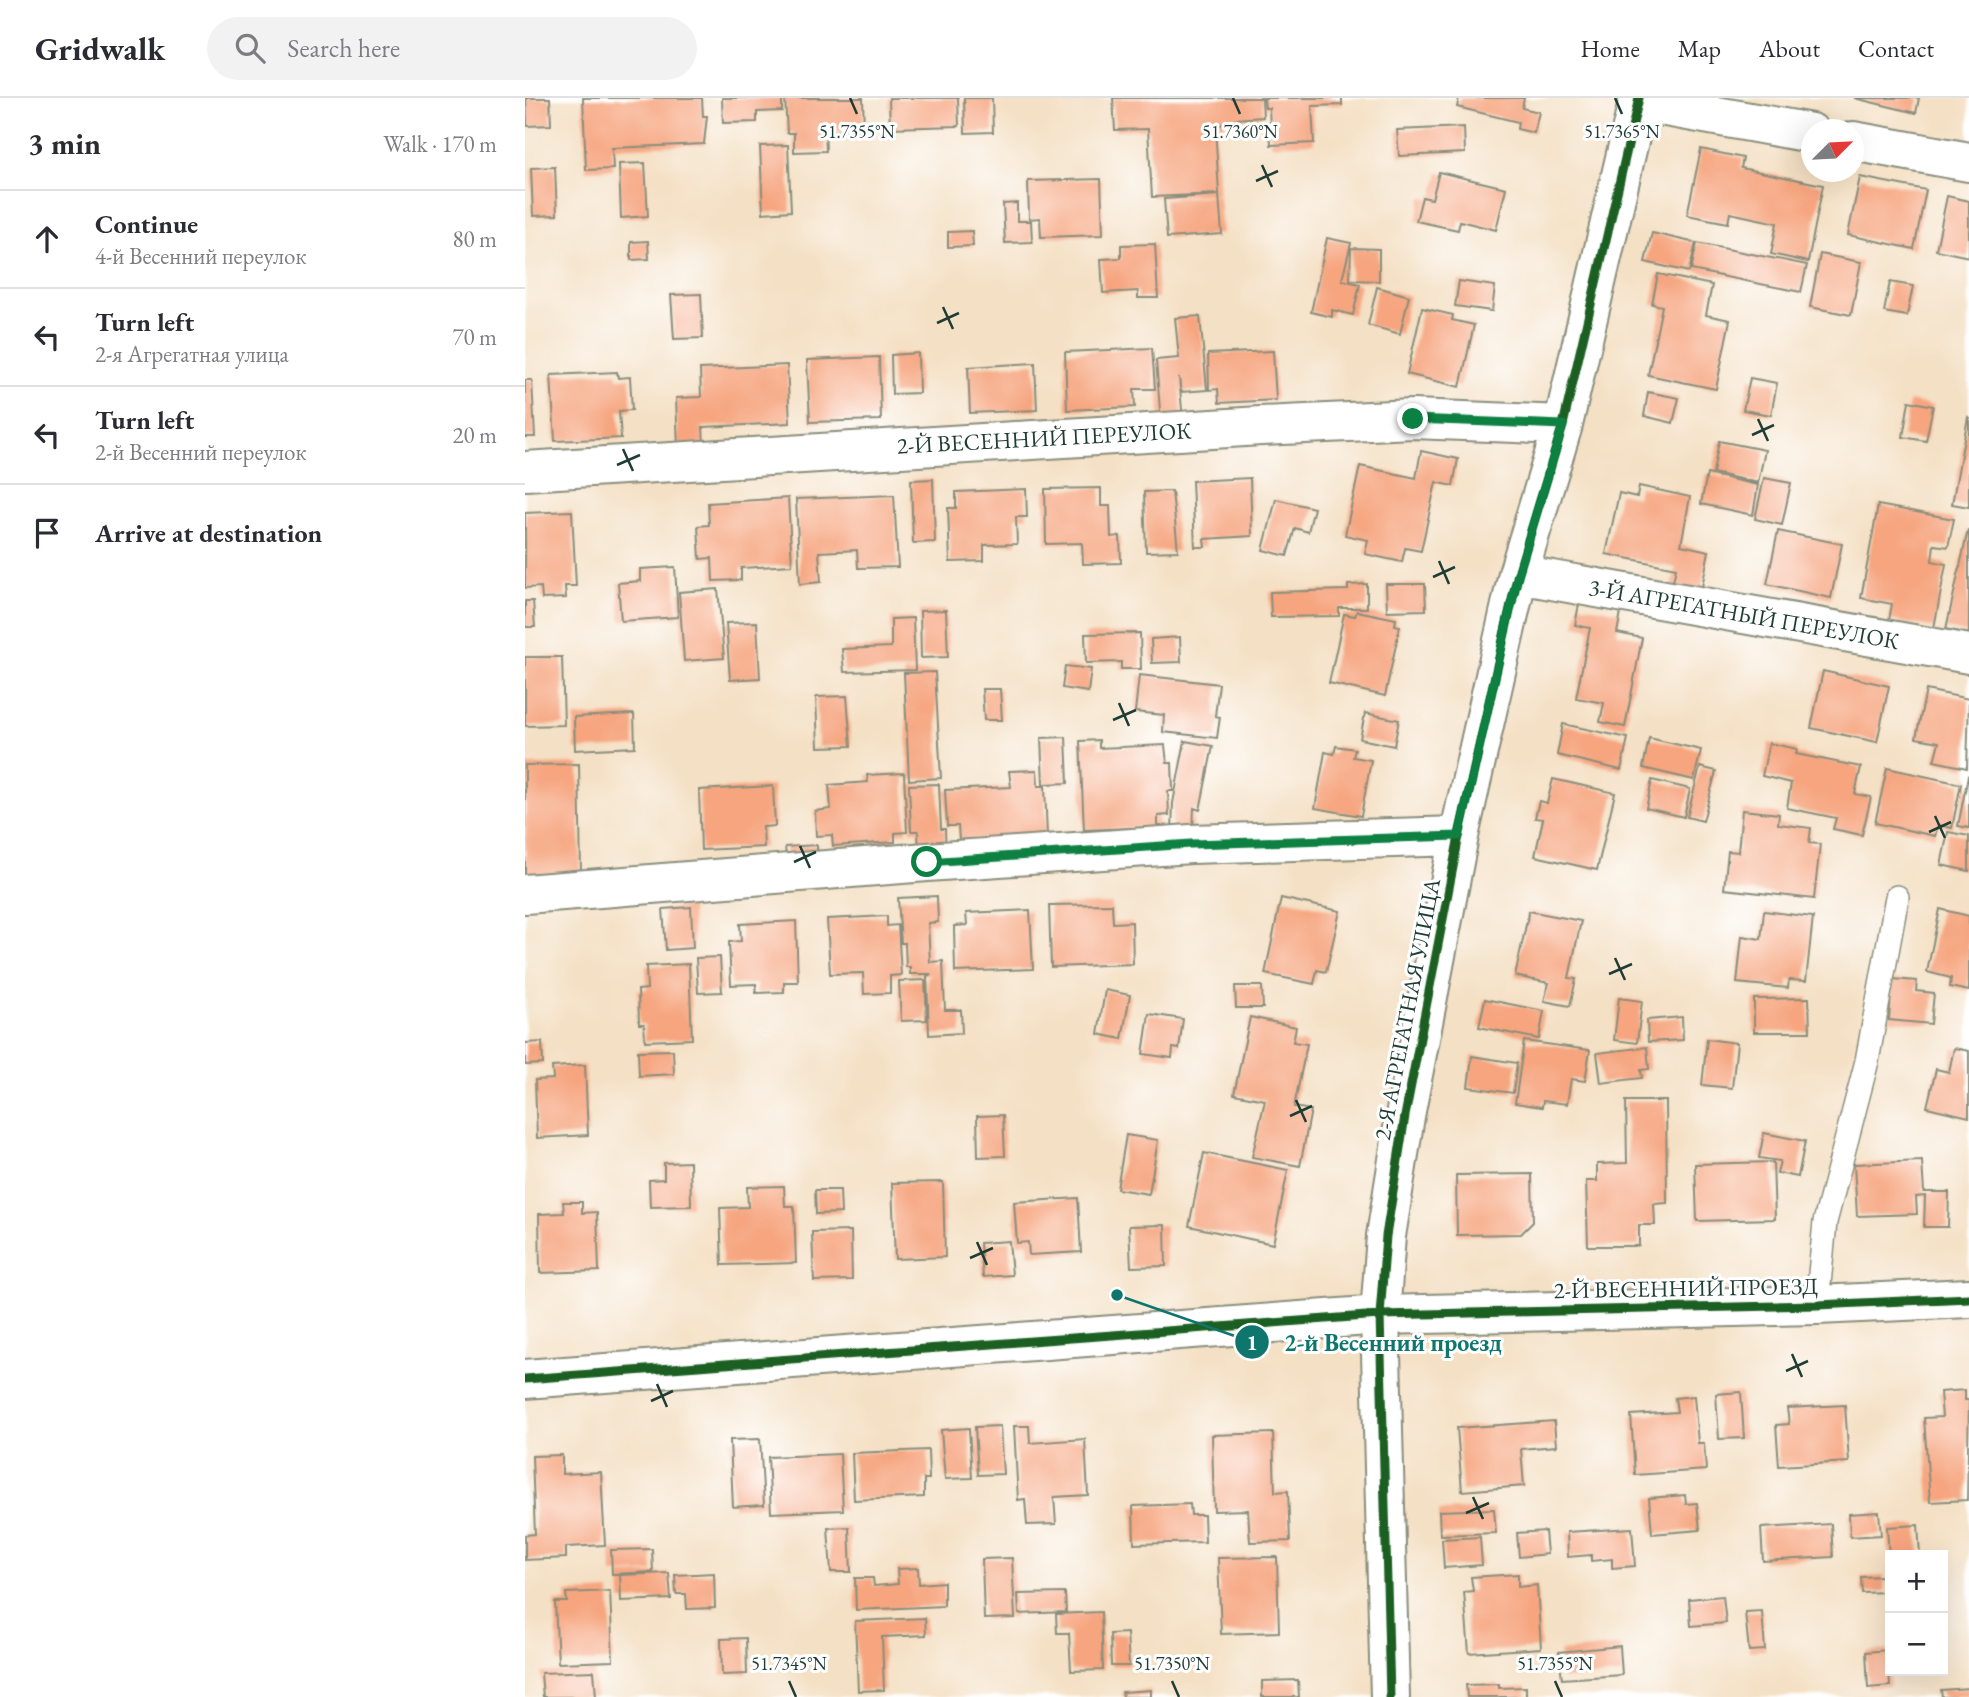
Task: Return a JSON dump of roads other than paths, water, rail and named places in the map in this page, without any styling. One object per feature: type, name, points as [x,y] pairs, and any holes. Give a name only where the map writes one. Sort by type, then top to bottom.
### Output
[{"type":"street","points":[[1639,100],[1801,131]]},
{"type":"street","name":"2-Я АГРЕГАТНАЯ УЛИЦА","points":[[1390,1697],[1380,1315],[1386,1236],[1405,1115],[1459,836],[1518,575],[1563,425],[1639,100]]},
{"type":"street","points":[[1864,143],[1969,162]]},
{"type":"street","name":"2-Й ВЕСЕННИЙ ПЕРЕУЛОК","points":[[525,471],[1275,425],[1413,419],[1563,425]]},
{"type":"street","name":"3-Й АГРЕГАТНЫЙ ПЕРЕУЛОК","points":[[1518,575],[1969,654]]},
{"type":"street","points":[[525,894],[1191,844],[1459,836]]},
{"type":"street","name":"2-Й ВЕСЕННИЙ ПРОЕЗД","points":[[525,1379],[1380,1315],[1817,1305],[1969,1298]]},
{"type":"lane","points":[[1817,1305],[1825,1222],[1867,1061],[1897,897]]},
{"type":"place","name":"2-й Весенний проезд","points":[[1117,1295]]}]
